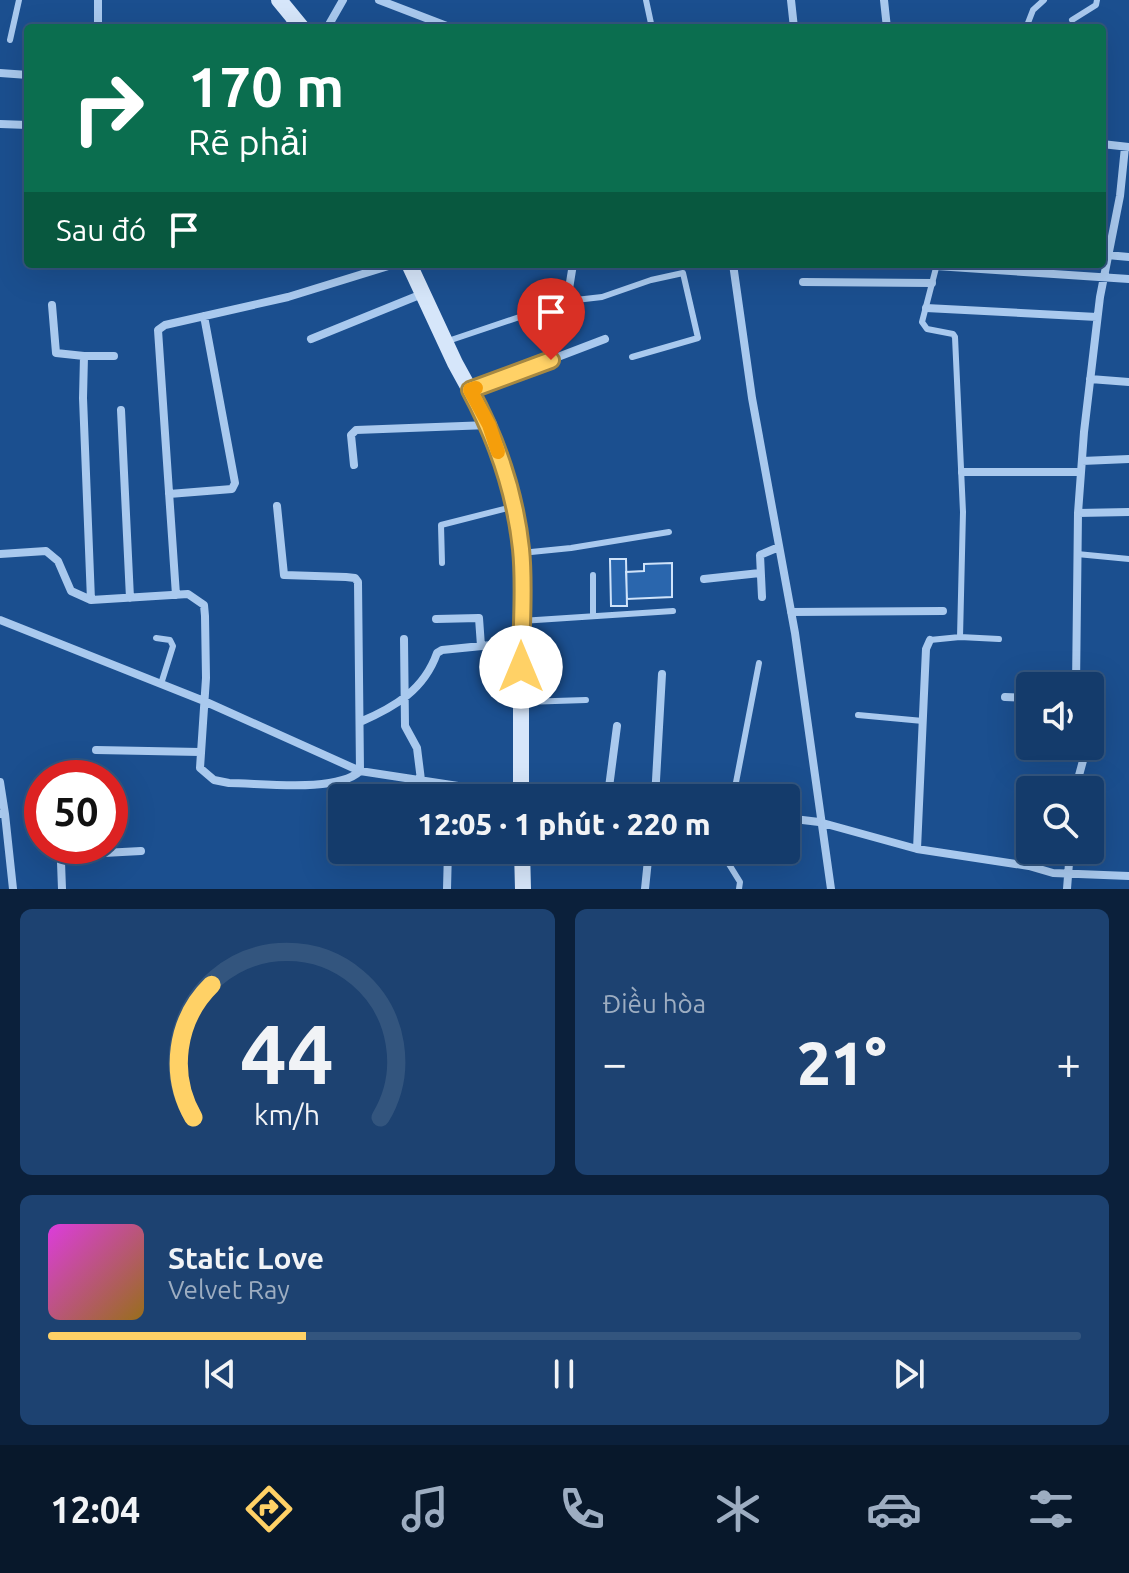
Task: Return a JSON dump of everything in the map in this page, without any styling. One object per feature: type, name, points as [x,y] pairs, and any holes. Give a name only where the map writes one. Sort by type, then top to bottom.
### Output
[{"type":"main road","points":[[279,0],[293,24]]},
{"type":"main road","points":[[411,268],[489,425],[515,506],[521,553],[521,784]]},
{"type":"main road","points":[[522,864],[523,889]]},
{"type":"street","points":[[98,0],[98,24]]},
{"type":"street","points":[[329,24],[343,0]]},
{"type":"street","points":[[379,0],[442,24]]},
{"type":"street","points":[[791,0],[794,24]]},
{"type":"street","points":[[884,0],[887,24]]},
{"type":"street","points":[[0,73],[24,75]]},
{"type":"street","points":[[0,124],[24,125]]},
{"type":"street","points":[[1106,144],[1127,147],[1106,261]]},
{"type":"street","points":[[1107,255],[1129,257]]},
{"type":"street","points":[[176,595],[158,330],[165,325],[288,297],[382,268]]},
{"type":"street","points":[[567,301],[572,268]]},
{"type":"street","points":[[734,268],[752,398],[791,612],[831,889]]},
{"type":"street","points":[[975,268],[1129,279]]},
{"type":"street","points":[[1076,672],[1078,513],[1090,379],[1105,268]]},
{"type":"street","points":[[803,282],[932,283]]},
{"type":"street","points":[[311,339],[422,294]]},
{"type":"street","points":[[52,305],[56,353],[114,356]]},
{"type":"street","points":[[926,308],[1097,317]]},
{"type":"street","points":[[169,494],[232,489],[235,483],[204,316]]},
{"type":"street","points":[[470,390],[605,339]]},
{"type":"street","points":[[84,356],[91,600]]},
{"type":"street","points":[[1090,379],[1129,382]]},
{"type":"street","points":[[121,410],[130,598]]},
{"type":"street","points":[[354,465],[351,435],[356,430],[489,425]]},
{"type":"street","points":[[1082,461],[1129,459]]},
{"type":"street","points":[[962,472],[1081,472]]},
{"type":"street","points":[[277,506],[284,575],[346,577],[355,578],[358,582],[360,771]]},
{"type":"street","points":[[1078,513],[1129,512]]},
{"type":"street","points":[[762,597],[761,552],[779,547]]},
{"type":"street","points":[[0,554],[46,551],[58,561],[71,591],[91,600],[188,594],[204,605],[206,678],[200,768],[214,780],[331,785],[360,771]]},
{"type":"street","points":[[704,579],[760,573]]},
{"type":"street","points":[[791,612],[943,611]]},
{"type":"street","points":[[436,619],[479,618],[481,646]]},
{"type":"street","points":[[0,620],[204,701],[360,771],[446,784]]},
{"type":"street","points":[[404,639],[405,726],[417,748],[421,780]]},
{"type":"street","points":[[917,849],[926,649],[930,640]]},
{"type":"street","points":[[360,722],[405,699],[429,672],[437,653],[442,650],[521,642]]},
{"type":"street","points":[[656,784],[662,674]]},
{"type":"street","points":[[1005,697],[1016,697]]},
{"type":"street","points":[[609,784],[617,726]]},
{"type":"street","points":[[96,750],[200,752]]},
{"type":"street","points":[[0,782],[13,889]]},
{"type":"street","points":[[800,820],[917,849],[1068,875],[1129,876]]},
{"type":"street","points":[[62,889],[61,862],[66,855],[141,851]]},
{"type":"street","points":[[447,889],[448,864]]},
{"type":"street","points":[[645,889],[648,864]]},
{"type":"street","points":[[1067,889],[1069,864]]},
{"type":"lane","points":[[10,40],[19,0]]},
{"type":"lane","points":[[646,0],[651,24]]},
{"type":"lane","points":[[1028,24],[1033,10],[1044,0]]},
{"type":"lane","points":[[1072,20],[1096,5],[1097,0]]},
{"type":"lane","points":[[936,268],[922,319],[923,326],[954,335],[963,512],[960,637]]},
{"type":"lane","points":[[445,342],[567,301],[602,297],[683,273],[698,338],[632,357]]},
{"type":"lane","points":[[442,563],[441,525],[515,506]]},
{"type":"lane","points":[[521,553],[669,532]]},
{"type":"lane","points":[[1077,554],[1129,559]]},
{"type":"lane","points":[[593,575],[593,616]]},
{"type":"lane","points":[[521,621],[673,611]]},
{"type":"lane","points":[[930,640],[960,637],[999,639]]},
{"type":"lane","points":[[156,638],[170,640],[173,646],[161,684]]},
{"type":"lane","points":[[736,784],[759,663]]},
{"type":"lane","points":[[521,703],[586,700]]},
{"type":"lane","points":[[858,715],[923,721]]},
{"type":"lane","points":[[729,864],[740,882],[739,889]]},
{"type":"building","points":[[610,559],[626,559],[627,606],[611,606]]},
{"type":"building","points":[[672,563],[672,597],[627,599],[626,572],[644,571],[644,564]]},
{"type":"slow traffic","points":[[476,388],[470,390],[489,425],[498,452]]},
{"type":"route","points":[[521,667],[521,553],[515,506],[489,425],[470,390],[551,360]]}]
